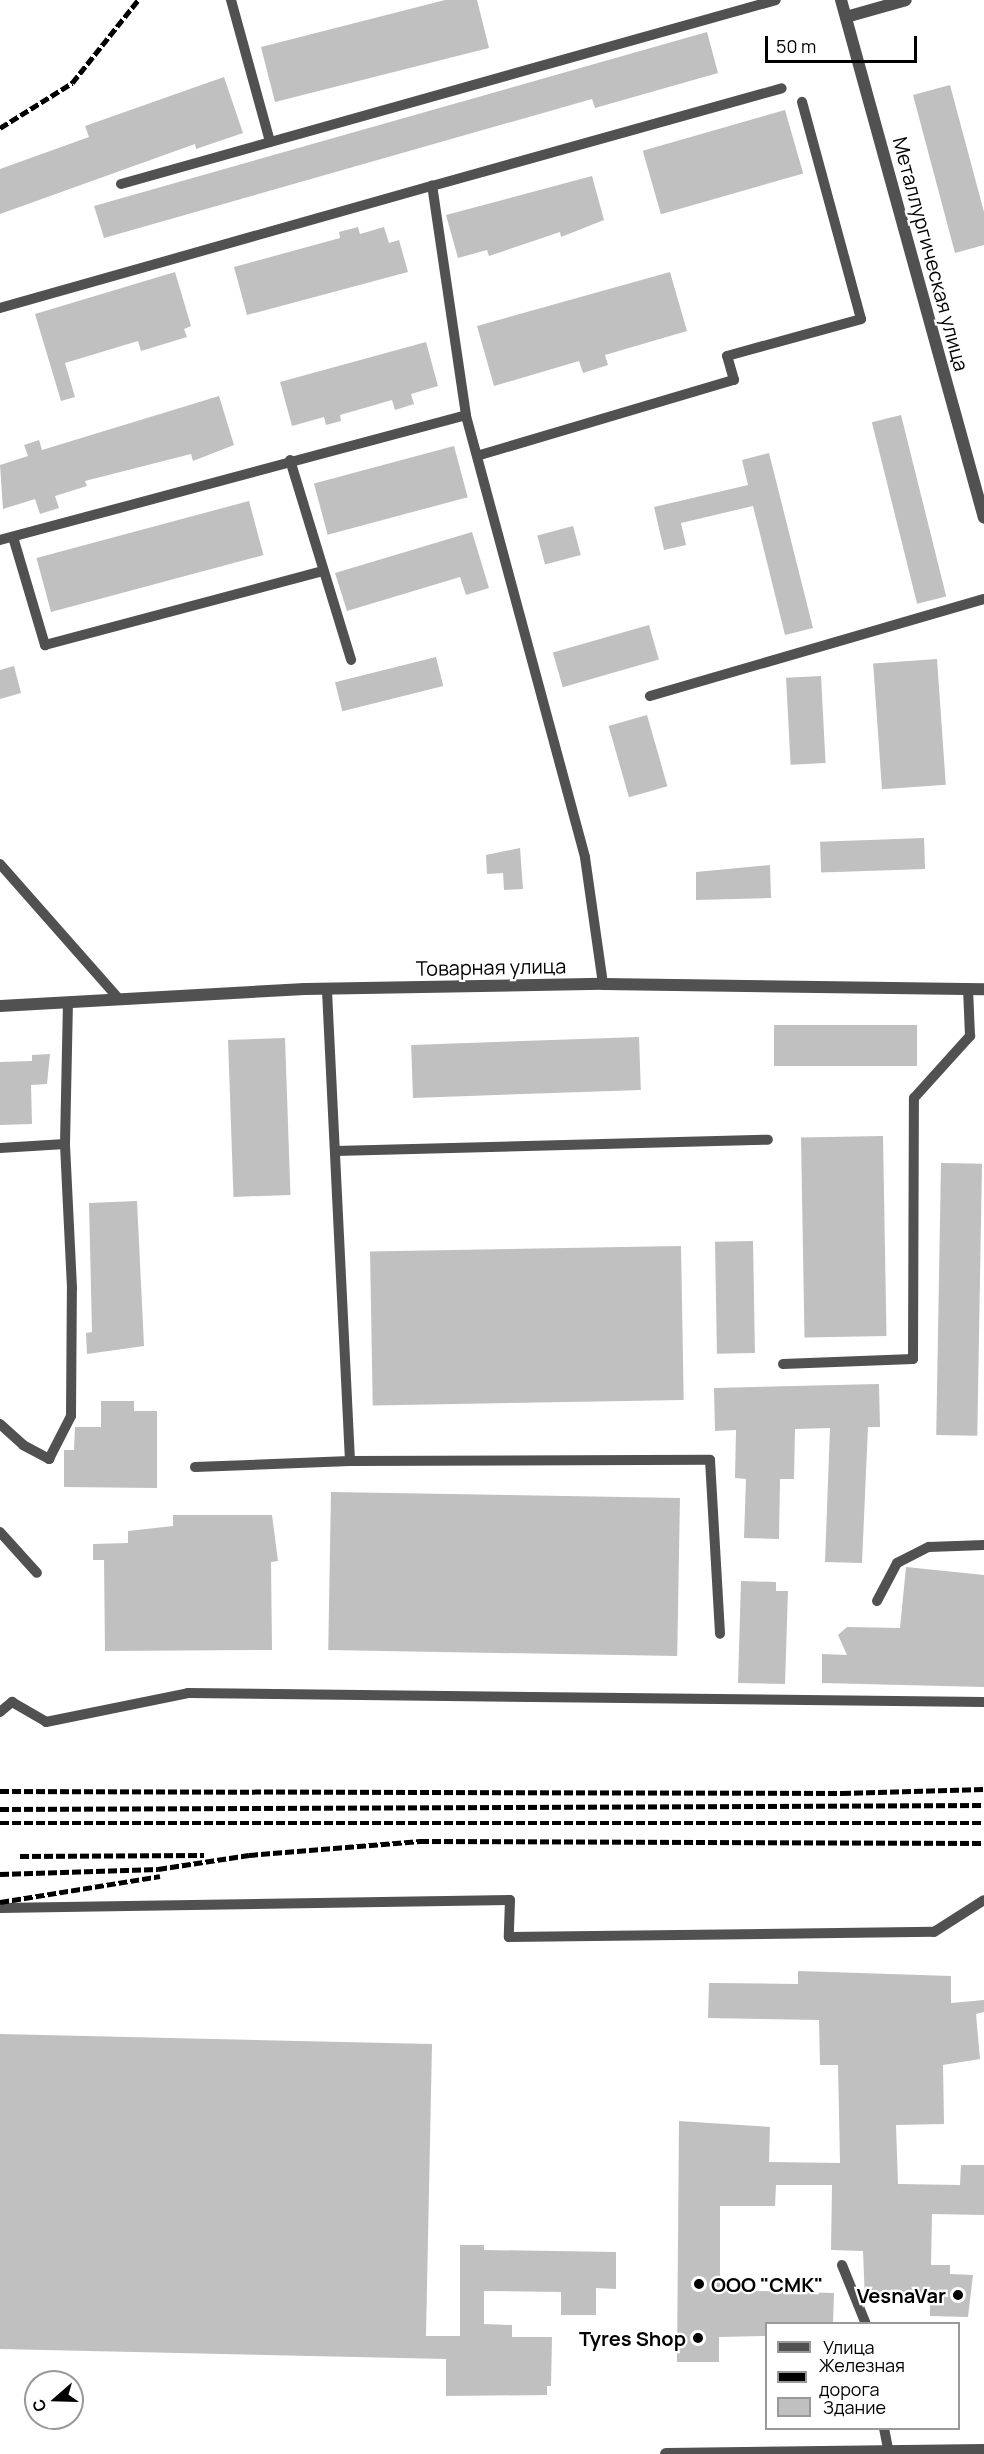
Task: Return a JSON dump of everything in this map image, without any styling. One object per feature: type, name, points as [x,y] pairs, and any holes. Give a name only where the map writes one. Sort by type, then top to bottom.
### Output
[{"type":"street","name":"Металлургическая улица","points":[[841,0],[984,518]]},
{"type":"street","points":[[846,17],[906,0]]},
{"type":"street","name":"Товарная улица","points":[[0,1006],[327,989],[603,984],[984,989]]},
{"type":"street","points":[[666,2454],[888,2449],[984,2450]]},
{"type":"lane","points":[[231,0],[270,142]]},
{"type":"lane","points":[[121,184],[740,5],[776,0]]},
{"type":"lane","points":[[0,308],[782,88]]},
{"type":"lane","points":[[480,455],[734,380],[727,356],[861,320],[802,102]]},
{"type":"lane","points":[[432,186],[466,415],[480,455],[585,857],[603,984]]},
{"type":"lane","points":[[0,540],[290,460],[466,415]]},
{"type":"lane","points":[[290,460],[351,660]]},
{"type":"lane","points":[[13,537],[45,645],[323,571]]},
{"type":"lane","points":[[650,696],[984,599]]},
{"type":"lane","points":[[0,864],[119,999]]},
{"type":"lane","points":[[327,989],[350,1461]]},
{"type":"lane","points":[[783,1364],[913,1359],[914,1098],[970,1036],[968,989]]},
{"type":"lane","points":[[0,1424],[23,1445],[49,1460],[71,1416],[72,1288],[65,1144],[68,1002]]},
{"type":"lane","points":[[335,1151],[768,1140]]},
{"type":"lane","points":[[0,1148],[65,1144]]},
{"type":"lane","points":[[195,1467],[350,1461],[710,1460],[720,1634]]},
{"type":"lane","points":[[0,1532],[37,1573]]},
{"type":"lane","points":[[877,1601],[897,1563],[929,1547],[984,1545]]},
{"type":"lane","points":[[0,1712],[12,1702],[46,1722],[188,1693],[984,1702]]},
{"type":"lane","points":[[0,1908],[510,1900],[509,1937],[934,1932],[984,1900]]},
{"type":"lane","points":[[842,2265],[865,2322]]},
{"type":"lane","points":[[884,2430],[888,2449]]},
{"type":"building","points":[[445,0],[477,0],[489,48],[275,102],[261,47]]},
{"type":"building","points":[[707,32],[718,73],[595,108],[592,99],[104,238],[94,206]]},
{"type":"building","points":[[224,77],[243,133],[196,149],[195,144],[0,214],[0,169],[89,137],[85,126]]},
{"type":"building","points":[[950,85],[984,212],[984,245],[955,253],[913,95]]},
{"type":"building","points":[[785,110],[803,173],[661,214],[643,151]]},
{"type":"building","points":[[592,176],[604,220],[561,237],[560,232],[489,256],[487,250],[458,258],[446,215]]},
{"type":"building","points":[[358,227],[360,234],[384,227],[389,243],[399,240],[408,272],[247,315],[234,267],[340,238],[339,232]]},
{"type":"building","points":[[175,272],[191,326],[184,329],[187,337],[141,351],[138,341],[65,363],[75,397],[61,401],[35,314]]},
{"type":"building","points":[[670,272],[687,331],[605,355],[608,365],[583,373],[579,361],[494,386],[477,326]]},
{"type":"building","points":[[426,342],[438,386],[411,394],[414,404],[395,410],[392,400],[340,415],[341,421],[326,425],[324,417],[292,426],[280,382]]},
{"type":"building","points":[[219,396],[234,445],[193,461],[191,454],[85,481],[87,486],[55,496],[59,508],[40,514],[35,499],[3,509],[0,465],[28,456],[24,445],[39,440],[42,450]]},
{"type":"building","points":[[901,415],[946,596],[917,604],[872,422]]},
{"type":"building","points":[[454,446],[468,497],[328,535],[314,484]]},
{"type":"building","points":[[769,453],[813,628],[785,635],[753,506],[681,523],[686,545],[664,550],[654,507],[748,485],[742,460]]},
{"type":"building","points":[[249,501],[263,555],[51,612],[36,558]]},
{"type":"building","points":[[573,526],[581,555],[545,565],[537,536]]},
{"type":"building","points":[[472,532],[489,588],[466,595],[460,577],[347,611],[335,573]]},
{"type":"building","points":[[649,625],[659,660],[563,687],[553,653]]},
{"type":"building","points":[[436,657],[443,686],[342,711],[335,682]]},
{"type":"building","points":[[937,659],[946,785],[882,789],[873,663]]},
{"type":"building","points":[[14,666],[21,693],[0,699],[0,670]]},
{"type":"building","points":[[821,676],[826,763],[791,765],[786,678]]},
{"type":"building","points":[[647,715],[667,786],[629,797],[609,726]]},
{"type":"building","points":[[924,838],[925,869],[821,873],[820,842]]},
{"type":"building","points":[[520,848],[523,889],[504,890],[503,873],[487,874],[486,855]]},
{"type":"building","points":[[770,865],[771,898],[696,900],[696,872]]},
{"type":"building","points":[[774,1025],[917,1025],[917,1066],[774,1066]]},
{"type":"building","points":[[639,1037],[641,1090],[413,1098],[411,1045]]},
{"type":"building","points":[[285,1038],[290,1195],[234,1197],[228,1040]]},
{"type":"building","points":[[50,1054],[47,1084],[31,1085],[32,1124],[0,1125],[0,1062],[32,1061],[32,1055]]},
{"type":"building","points":[[883,1136],[886,1336],[805,1337],[801,1137]]},
{"type":"building","points":[[941,1163],[982,1164],[977,1436],[936,1435]]},
{"type":"building","points":[[137,1201],[144,1346],[87,1354],[86,1333],[92,1332],[89,1203]]},
{"type":"building","points":[[753,1241],[755,1353],[717,1354],[715,1242]]},
{"type":"building","points":[[681,1246],[684,1400],[373,1405],[370,1251]]},
{"type":"building","points":[[879,1384],[880,1427],[868,1427],[862,1563],[825,1562],[830,1428],[795,1429],[794,1479],[780,1479],[779,1539],[744,1538],[746,1479],[735,1478],[736,1430],[715,1431],[714,1388]]},
{"type":"building","points":[[101,1401],[134,1401],[134,1411],[157,1411],[157,1488],[64,1487],[64,1450],[74,1450],[75,1427],[101,1427]]},
{"type":"building","points":[[331,1492],[680,1498],[677,1656],[328,1650]]},
{"type":"building","points":[[173,1515],[272,1515],[278,1561],[271,1562],[272,1650],[105,1651],[104,1560],[93,1560],[93,1544],[128,1543],[128,1531],[173,1526]]},
{"type":"building","points":[[906,1567],[984,1575],[984,1687],[822,1683],[822,1654],[847,1655],[838,1635],[847,1627],[900,1628]]},
{"type":"building","points":[[741,1581],[776,1582],[776,1591],[788,1591],[785,1684],[738,1683]]},
{"type":"building","points":[[798,1971],[951,1976],[951,2003],[984,2000],[984,2012],[976,2014],[980,2059],[943,2065],[944,2124],[896,2125],[898,2184],[960,2185],[961,2165],[984,2165],[984,2215],[932,2214],[931,2265],[950,2265],[950,2274],[973,2275],[968,2317],[930,2316],[930,2296],[865,2301],[863,2251],[831,2250],[832,2185],[776,2185],[775,2206],[720,2206],[720,2290],[834,2293],[833,2322],[765,2322],[765,2336],[719,2337],[719,2362],[677,2362],[679,2121],[770,2127],[769,2162],[840,2163],[838,2065],[820,2065],[819,2020],[708,2018],[709,1983],[798,1984]]},
{"type":"building","points":[[0,2034],[432,2044],[426,2336],[460,2336],[460,2245],[484,2245],[484,2250],[616,2252],[616,2289],[596,2288],[596,2315],[561,2315],[561,2292],[484,2291],[484,2324],[512,2325],[512,2337],[552,2337],[551,2386],[547,2386],[547,2395],[446,2396],[446,2359],[0,2349]]},
{"type":"railway","points":[[0,128],[72,83],[138,0]]},
{"type":"railway","points":[[0,1791],[842,1793],[984,1789]]},
{"type":"railway","points":[[0,1809],[984,1805]]},
{"type":"railway","points":[[0,1823],[984,1823]]},
{"type":"railway","points":[[0,1874],[158,1869],[249,1855],[420,1841],[984,1843]]},
{"type":"railway","points":[[20,1856],[204,1855]]},
{"type":"railway","points":[[0,1902],[160,1876]]},
{"type":"place","name":"ООО \"СМК\"","points":[[699,2284]]},
{"type":"place","name":"VesnaVar","points":[[958,2295]]},
{"type":"place","name":"Tyres Shop","points":[[698,2338]]}]
